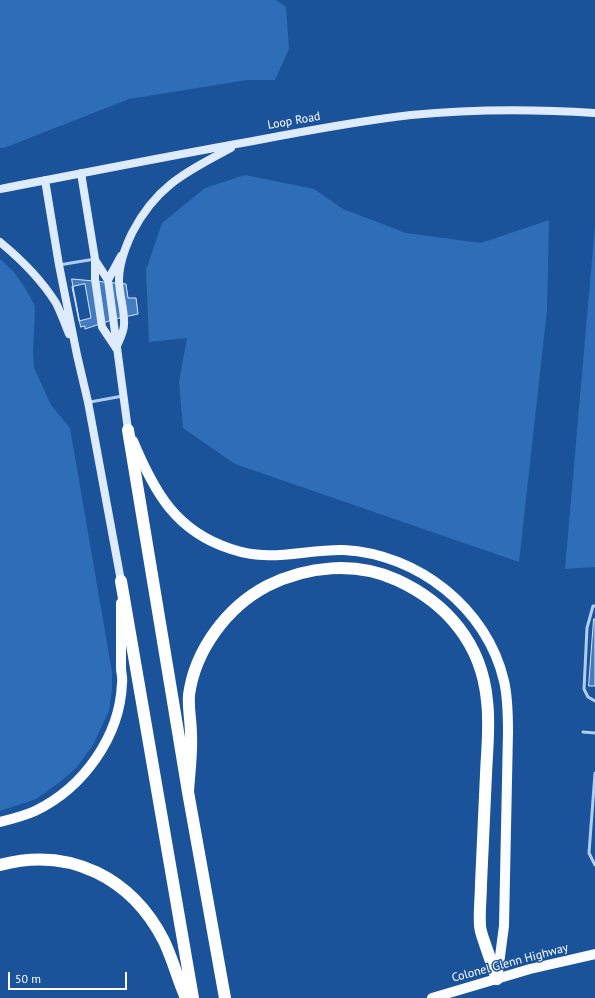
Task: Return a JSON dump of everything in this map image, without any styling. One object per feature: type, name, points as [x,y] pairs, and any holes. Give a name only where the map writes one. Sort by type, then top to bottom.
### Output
[{"type":"highway","points":[[128,430],[188,792],[225,998]]},
{"type":"highway","points":[[188,792],[191,735],[188,711],[192,680],[197,665],[212,636],[236,608],[261,590],[277,581],[295,575],[328,568],[360,569],[376,572],[422,592],[454,621],[464,635],[479,662],[486,690],[487,740],[480,926],[497,979]]},
{"type":"highway","points":[[121,581],[193,998]]},
{"type":"highway","points":[[0,865],[35,860],[67,862],[85,867],[104,876],[121,887],[139,903],[153,922],[164,942],[186,998]]},
{"type":"main road","points":[[128,430],[142,463],[159,495],[171,510],[198,534],[215,543],[248,554],[268,556],[343,550],[362,552],[400,562],[437,582],[471,615],[485,636],[496,658],[504,681],[507,703],[508,732],[504,926],[497,979]]},
{"type":"main road","points":[[0,822],[36,810],[54,800],[72,786],[88,770],[100,754],[110,735],[117,715],[122,683],[121,581]]},
{"type":"main road","name":"Colonel Glenn Highway","points":[[432,998],[530,969],[595,954]]},
{"type":"street","name":"Loop Road","points":[[0,189],[329,127],[411,115],[519,110],[595,112]]},
{"type":"street","points":[[108,280],[141,216],[151,203],[178,178],[239,144]]},
{"type":"street","points":[[81,173],[95,259],[95,279],[102,327],[116,348]]},
{"type":"street","points":[[45,180],[59,266],[88,402],[121,581]]},
{"type":"street","points":[[0,242],[33,272],[56,304],[77,355]]},
{"type":"street","points":[[116,348],[125,326],[119,279],[123,252]]},
{"type":"street","points":[[95,259],[108,280],[128,430]]},
{"type":"lane","points":[[59,266],[95,259]]},
{"type":"lane","points":[[88,402],[123,396]]},
{"type":"lane","points":[[595,606],[593,606],[587,628],[584,689],[588,697],[595,701]]},
{"type":"lane","points":[[583,732],[595,733]]},
{"type":"lane","points":[[595,773],[589,853],[595,865]]},
{"type":"shaded area","points":[[0,0],[276,0],[286,7],[289,49],[275,80],[247,80],[129,99],[4,148],[0,148]]},
{"type":"shaded area","points":[[245,175],[314,189],[343,209],[406,233],[481,243],[549,220],[547,310],[519,562],[235,464],[183,428],[179,382],[187,338],[149,342],[146,270],[162,223],[205,188]]},
{"type":"shaded area","points":[[595,225],[595,567],[565,569]]},
{"type":"shaded area","points":[[0,259],[14,272],[35,306],[33,351],[34,368],[51,405],[70,428],[112,672],[112,690],[109,711],[93,745],[77,767],[60,782],[36,799],[0,811]]},
{"type":"building","points":[[72,279],[126,284],[128,298],[136,298],[138,314],[115,319],[85,329],[85,326],[81,327]]},
{"type":"building","points":[[85,284],[91,318],[79,321],[72,287]]},
{"type":"building","points":[[594,619],[595,686],[589,686]]}]
